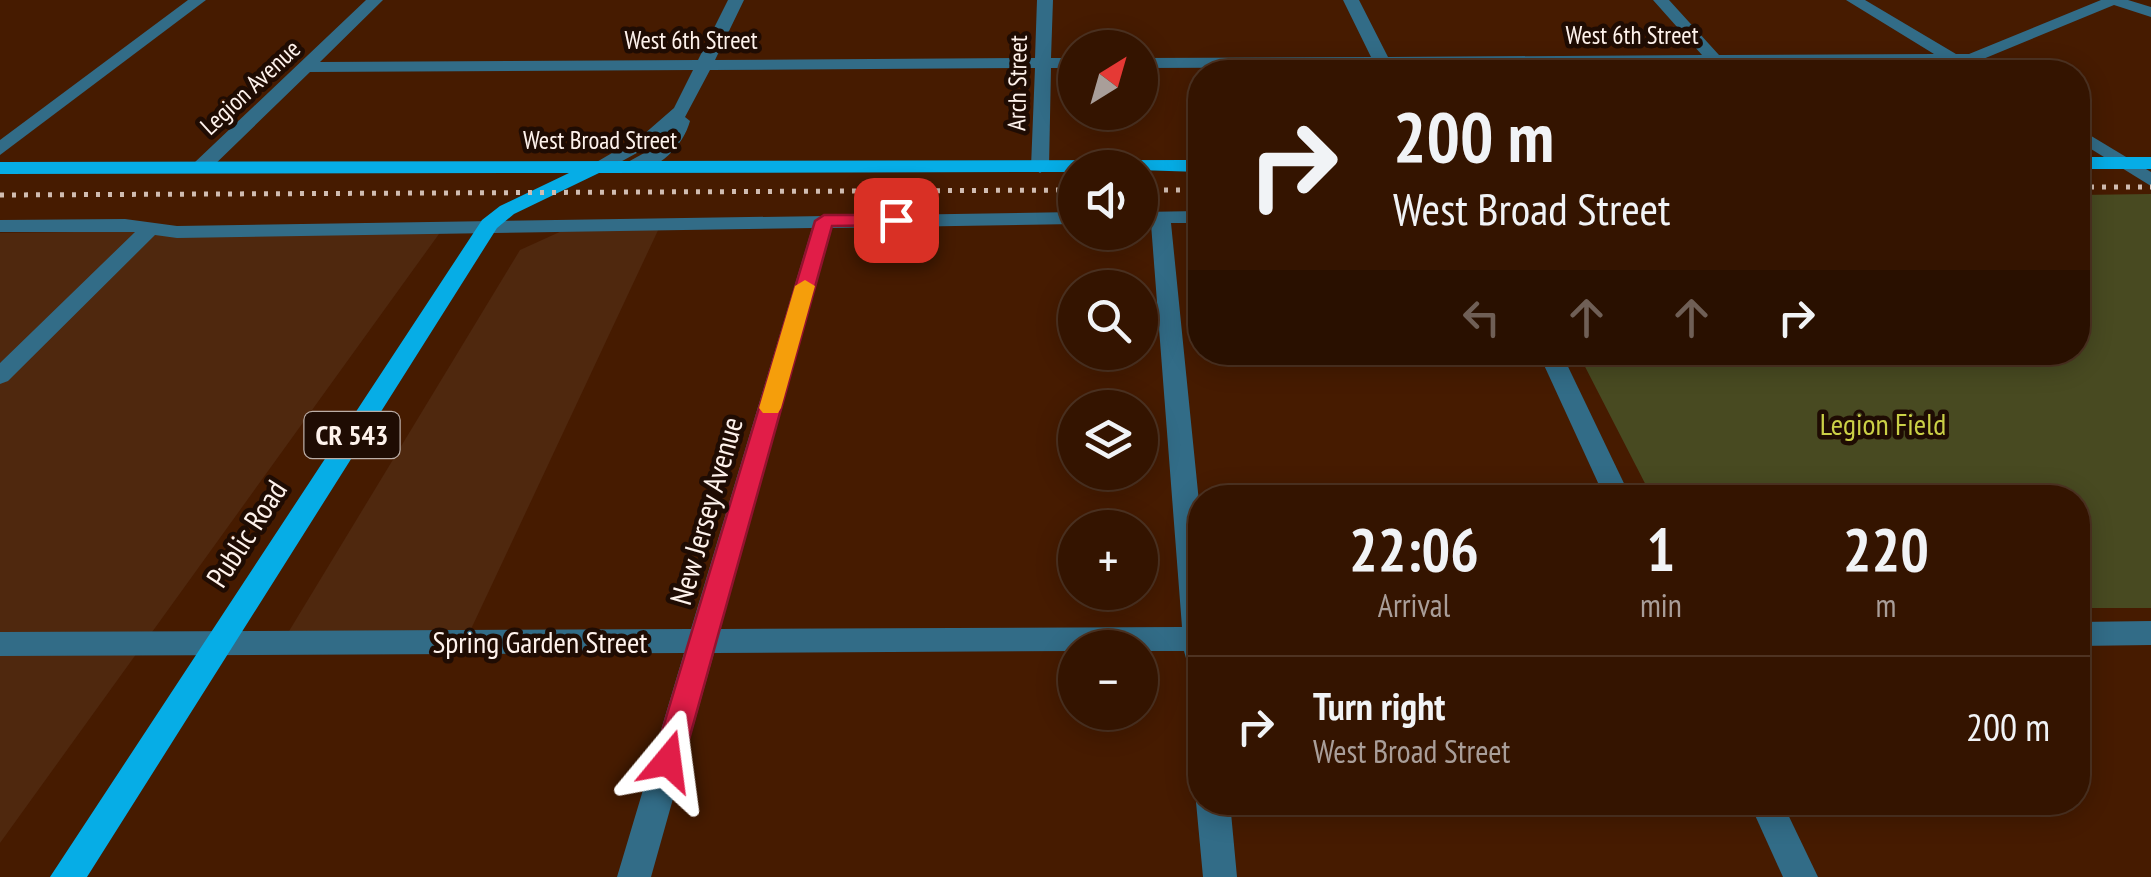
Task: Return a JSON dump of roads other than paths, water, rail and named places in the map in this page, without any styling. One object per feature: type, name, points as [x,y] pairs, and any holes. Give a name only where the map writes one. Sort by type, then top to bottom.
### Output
[{"type":"main road","points":[[2090,163],[2151,163]]},
{"type":"main road","name":"West Broad Street","points":[[0,168],[1188,166]]},
{"type":"main road","name":"Public Road","points":[[66,877],[486,229],[507,210],[597,167]]},
{"type":"main road","points":[[486,229],[633,167]]},
{"type":"street","points":[[0,149],[198,0]]},
{"type":"street","name":"Legion Avenue","points":[[201,167],[375,0]]},
{"type":"street","points":[[633,167],[656,156],[676,138],[681,111],[736,0]]},
{"type":"street","name":"Arch Street","points":[[1040,167],[1045,0]]},
{"type":"street","points":[[1351,0],[1381,60]]},
{"type":"street","points":[[1661,0],[1715,60]]},
{"type":"street","points":[[1854,0],[1952,59]]},
{"type":"street","points":[[2113,0],[2151,12]]},
{"type":"street","name":"West 6th Street","points":[[1919,60],[1972,59],[2113,0]]},
{"type":"street","name":"West 6th Street","points":[[1158,63],[1188,64]]},
{"type":"street","name":"West 6th Street","points":[[308,67],[1058,64]]},
{"type":"street","points":[[597,167],[658,133],[681,111]]},
{"type":"street","points":[[2090,139],[2151,180]]},
{"type":"street","points":[[1158,218],[1188,217]]},
{"type":"street","points":[[0,226],[151,228],[176,232],[1058,218]]},
{"type":"street","name":"New Jersey Avenue","points":[[634,877],[824,221]]},
{"type":"street","points":[[0,376],[151,228]]},
{"type":"street","points":[[1154,250],[1188,550]]},
{"type":"street","points":[[1554,365],[1612,485]]},
{"type":"street","points":[[2090,634],[2151,633]]},
{"type":"street","name":"Spring Garden Street","points":[[0,644],[1188,646]]},
{"type":"street","points":[[1214,815],[1220,877]]},
{"type":"street","points":[[1771,815],[1801,877]]},
{"type":"railway","points":[[2090,187],[2151,187]]},
{"type":"railway","points":[[0,195],[1058,190]]},
{"type":"railway","points":[[1158,190],[1188,190]]},
{"type":"park label","name":"Legion Field","points":[[1883,425]]}]
